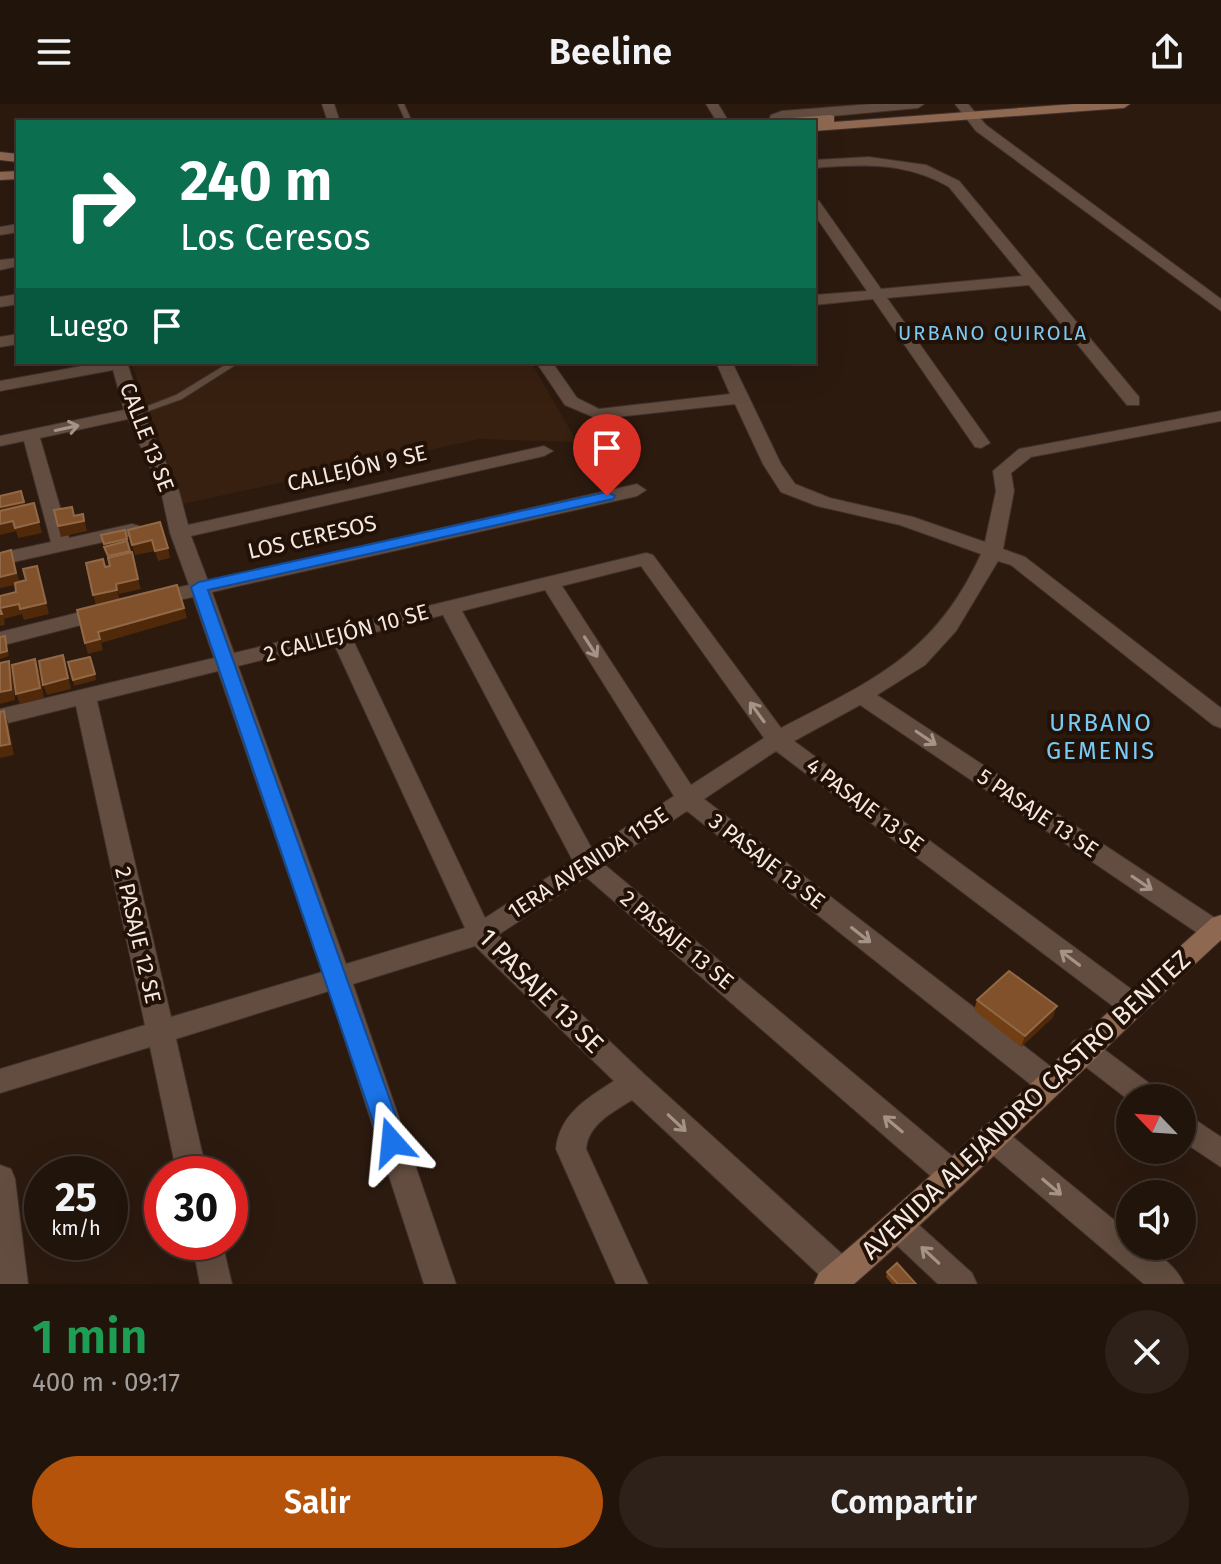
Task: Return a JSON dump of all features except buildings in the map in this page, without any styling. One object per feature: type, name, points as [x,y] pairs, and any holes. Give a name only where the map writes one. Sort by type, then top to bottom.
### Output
[{"type":"main road","points":[[816,127],[1027,104]]},
{"type":"main road","points":[[816,120],[1124,104]]},
{"type":"main road","name":"AVENIDA ALEJANDRO CASTRO BENITEZ","points":[[836,1279],[898,1226],[1083,1049],[1218,928]]},
{"type":"street","points":[[774,120],[782,115],[918,104]]},
{"type":"street","points":[[962,111],[1221,306]]},
{"type":"street","points":[[816,164],[893,161],[940,174],[954,184],[1133,401]]},
{"type":"street","points":[[816,207],[981,443]]},
{"type":"street","points":[[816,300],[1034,280]]},
{"type":"street","points":[[0,386],[114,364]]},
{"type":"street","name":"CALLE 13 SE","points":[[119,364],[134,413],[170,491],[166,526],[199,587],[338,979],[440,1284]]},
{"type":"street","points":[[545,364],[569,403],[580,410],[598,414],[740,398]]},
{"type":"street","points":[[725,364],[772,464],[788,488],[803,496],[906,521],[993,550],[1038,574],[1221,720]]},
{"type":"street","points":[[0,441],[134,413]]},
{"type":"street","name":"1ERA AVENIDA 11SE","points":[[0,1081],[480,934],[777,740],[861,695],[917,660],[949,626],[979,581],[993,550],[1005,491],[1002,471],[1025,453],[1221,416]]},
{"type":"street","points":[[31,436],[62,546]]},
{"type":"street","name":"CALLEJÓN 9 SE","points":[[0,559],[544,451]]},
{"type":"street","name":"LOS CERESOS","points":[[0,639],[199,587],[637,490]]},
{"type":"street","name":"2 CALLEJÓN 10 SE","points":[[0,717],[646,559]]},
{"type":"street","name":"4 PASAJE 13 SE","points":[[646,559],[777,740],[1132,1005]]},
{"type":"street","name":"3 PASAJE 13 SE","points":[[549,581],[687,798],[1049,1082]]},
{"type":"street","name":"2 PASAJE 13 SE","points":[[449,606],[588,865],[952,1175]]},
{"type":"street","name":"1 PASAJE 13 SE","points":[[340,635],[480,934],[836,1279]]},
{"type":"street","name":"5 PASAJE 13 SE","points":[[861,695],[1218,928]]},
{"type":"street","name":"2 PASAJE 12 SE","points":[[85,696],[188,1156]]},
{"type":"street","points":[[1083,1049],[1129,1084]]},
{"type":"street","points":[[632,1284],[571,1149],[570,1136],[576,1125],[634,1083]]},
{"type":"street","points":[[1196,1135],[1221,1154]]},
{"type":"street","points":[[992,1137],[1168,1284]]},
{"type":"street","points":[[0,1179],[12,1284]]},
{"type":"street","points":[[898,1226],[961,1284]]},
{"type":"street","points":[[211,1260],[216,1284]]},
{"type":"lane","points":[[215,375],[218,364]]},
{"type":"lane","points":[[134,413],[179,397],[233,364]]},
{"type":"shaded area","points":[[132,364],[532,364],[577,442],[479,439],[183,504]]},
{"type":"district","name":"URBANO QUIROLA","points":[[993,333]]},
{"type":"district","name":"URBANO GEMENIS","points":[[1101,737]]},
{"type":"route","points":[[392,1142],[338,979],[199,587],[607,496]]}]
